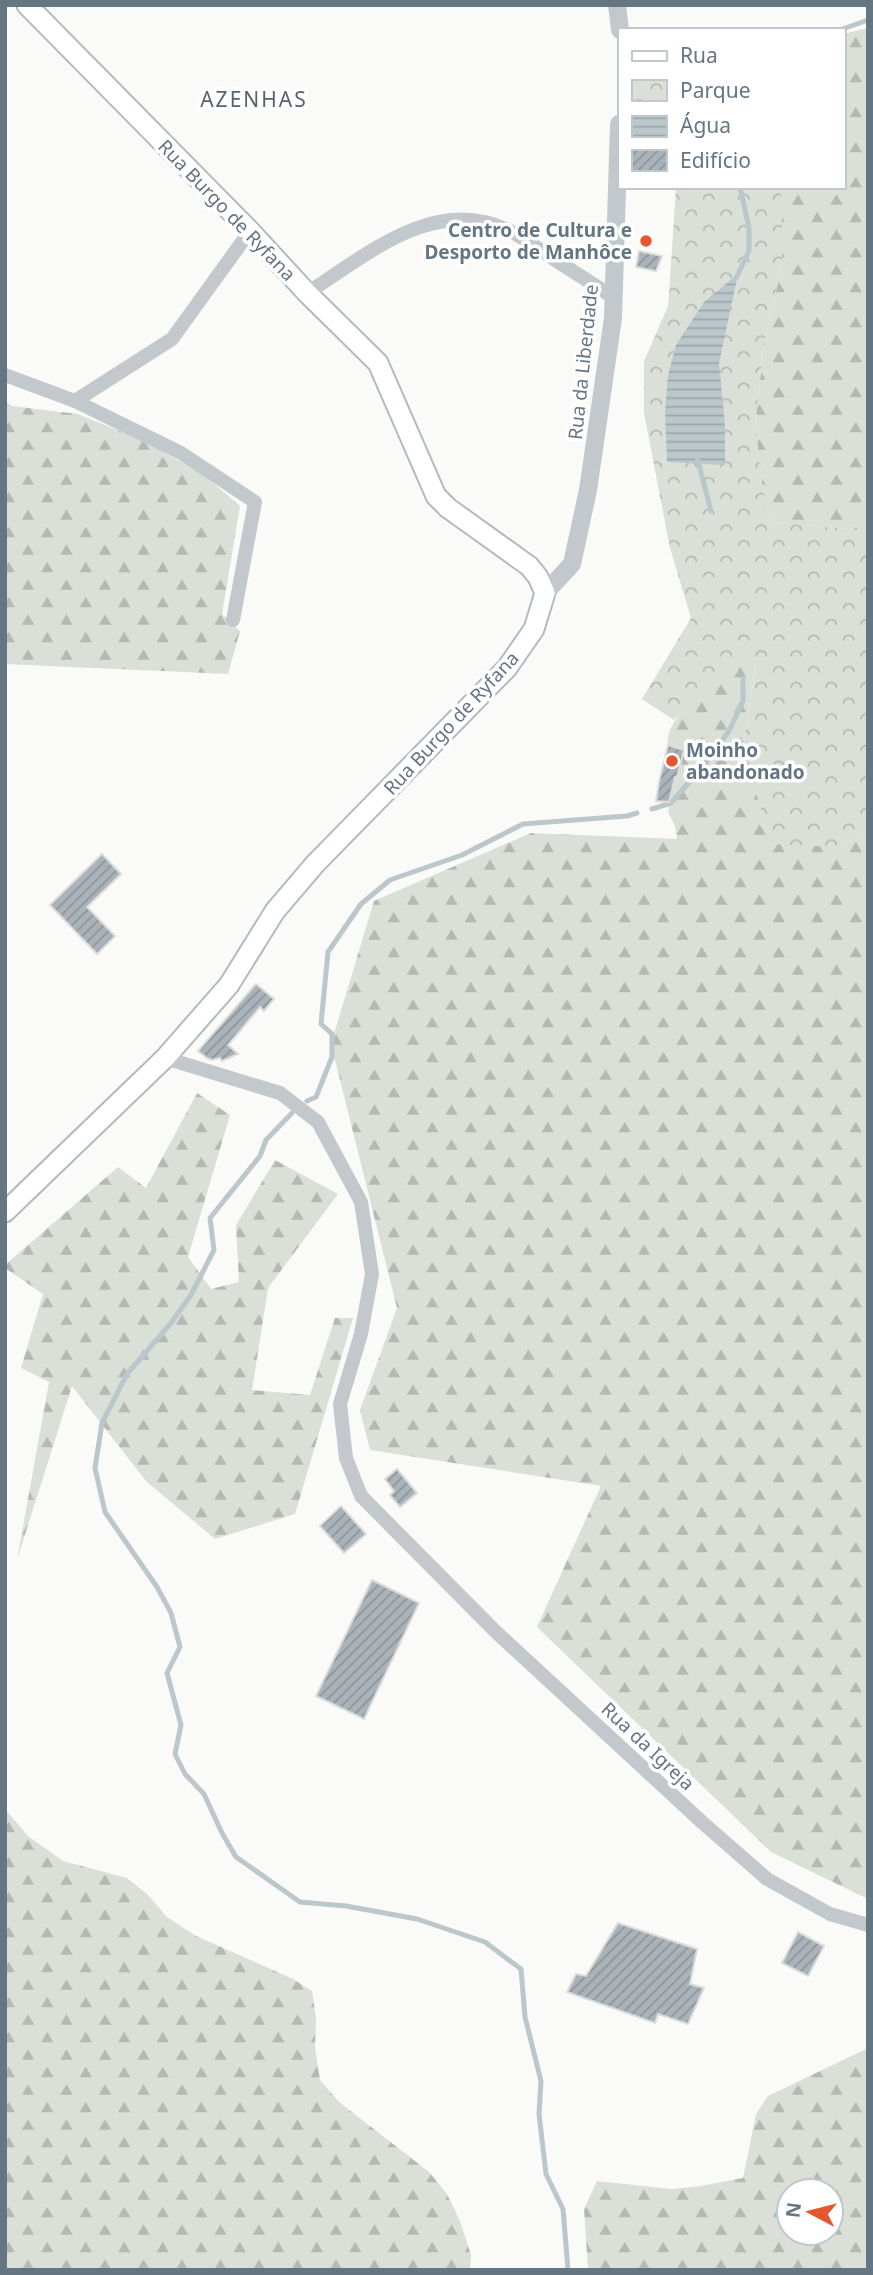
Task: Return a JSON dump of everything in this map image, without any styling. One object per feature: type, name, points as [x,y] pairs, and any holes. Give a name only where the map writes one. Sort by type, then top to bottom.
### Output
[{"type":"main road","name":"Rua Burgo de Ryfana","points":[[5,1212],[165,1058],[229,985],[275,911],[307,874],[507,668],[534,629],[545,593],[538,577],[529,566],[448,508],[436,496],[378,363],[27,5]]},
{"type":"street","points":[[617,5],[620,28]]},
{"type":"street","name":"Rua da Liberdade","points":[[545,593],[572,564],[589,490],[613,318],[618,153]]},
{"type":"street","points":[[307,293],[415,228],[445,220],[467,219],[486,221],[511,231],[613,297]]},
{"type":"street","points":[[75,401],[172,339],[250,231]]},
{"type":"street","points":[[5,375],[75,401],[181,453],[255,502],[233,621]]},
{"type":"street","name":"Rua da Igreja","points":[[165,1058],[280,1093],[318,1122],[360,1200],[372,1274],[361,1334],[340,1404],[346,1458],[361,1496],[496,1632],[703,1823],[768,1879],[830,1914],[868,1925]]},
{"type":"green space","points":[[868,28],[868,531],[771,522],[762,483],[755,426],[764,343],[782,265],[782,198],[780,189],[845,189],[845,34]]},
{"type":"green space","points":[[676,189],[780,189],[782,198],[782,265],[764,343],[755,425],[762,483],[771,522],[868,531],[868,832],[838,847],[771,844],[743,747],[756,664],[728,661],[674,720],[642,699],[691,618],[670,548],[644,413],[644,361],[668,306]]},
{"type":"green space","points":[[5,401],[12,406],[78,414],[142,440],[204,475],[240,506],[222,614],[240,631],[228,674],[5,664]]},
{"type":"green space","points":[[728,661],[756,663],[743,747],[838,847],[868,832],[868,1899],[771,1852],[537,1627],[601,1486],[370,1450],[360,1410],[397,1308],[331,1044],[374,901],[531,833],[677,839],[675,826],[668,812],[672,788],[684,750],[668,745],[668,735],[680,713]]},
{"type":"green space","points":[[197,1093],[230,1115],[188,1257],[211,1289],[239,1282],[236,1225],[275,1160],[338,1194],[268,1288],[252,1390],[310,1395],[335,1318],[353,1318],[295,1514],[215,1539],[146,1481],[72,1386],[17,1560],[49,1382],[21,1368],[43,1294],[5,1268],[5,1265],[118,1167],[146,1188]]},
{"type":"green space","points":[[5,1809],[28,1836],[63,1861],[127,1878],[148,1895],[167,1917],[196,1936],[293,1979],[312,1991],[316,2018],[315,2048],[320,2080],[339,2102],[429,2172],[447,2194],[460,2221],[471,2255],[470,2270],[5,2270]]},
{"type":"green space","points":[[868,2048],[868,2270],[588,2270],[584,2209],[597,2181],[672,2189],[743,2178],[756,2114],[768,2096]]},
{"type":"water","points":[[738,274],[719,363],[725,425],[725,465],[667,462],[665,412],[668,375],[676,345],[704,302]]},
{"type":"building","points":[[639,251],[662,256],[656,271],[636,267]]},
{"type":"building","points":[[668,745],[684,750],[669,802],[656,801],[659,782]]},
{"type":"building","points":[[102,854],[121,874],[87,907],[115,936],[97,954],[50,905]]},
{"type":"building","points":[[256,984],[274,999],[264,1011],[260,1007],[228,1045],[238,1054],[222,1061],[220,1058],[207,1058],[198,1051]]},
{"type":"building","points":[[397,1469],[417,1493],[400,1507],[390,1495],[394,1491],[385,1479]]},
{"type":"building","points":[[341,1506],[366,1534],[344,1553],[320,1526]]},
{"type":"building","points":[[372,1580],[419,1603],[364,1719],[316,1696]]},
{"type":"building","points":[[618,1923],[697,1949],[690,1984],[704,1988],[688,2024],[658,2014],[655,2023],[567,1992],[576,1974],[586,1976]]},
{"type":"building","points":[[798,1932],[824,1946],[808,1976],[782,1963]]},
{"type":"waterway","points":[[845,28],[868,20]]},
{"type":"waterway","points":[[736,278],[749,251],[749,228],[740,189]]},
{"type":"waterway","points":[[697,457],[711,511]]},
{"type":"waterway","points":[[652,809],[671,803],[729,731],[743,701],[743,678]]},
{"type":"waterway","points":[[307,1101],[316,1097],[332,1057],[332,1034],[321,1024],[328,952],[361,904],[390,880],[462,855],[523,824],[637,813]]},
{"type":"waterway","points":[[292,1113],[266,1140],[260,1156],[210,1218],[214,1250],[191,1295],[127,1374],[102,1423],[95,1468],[105,1512],[157,1587],[171,1613],[180,1647],[167,1673],[181,1725],[175,1754],[185,1774],[204,1794],[236,1857],[300,1902],[346,1906],[417,1919],[485,1942],[521,1969],[525,2017],[541,2081],[539,2114],[546,2174],[563,2209],[568,2270]]},
{"type":"place","name":"Centro de Cultura e Desporto de Manhôce","points":[[646,241]]},
{"type":"place","name":"Moinho abandonado","points":[[672,761]]},
{"type":"district","name":"AZENHAS","points":[[254,100]]}]
